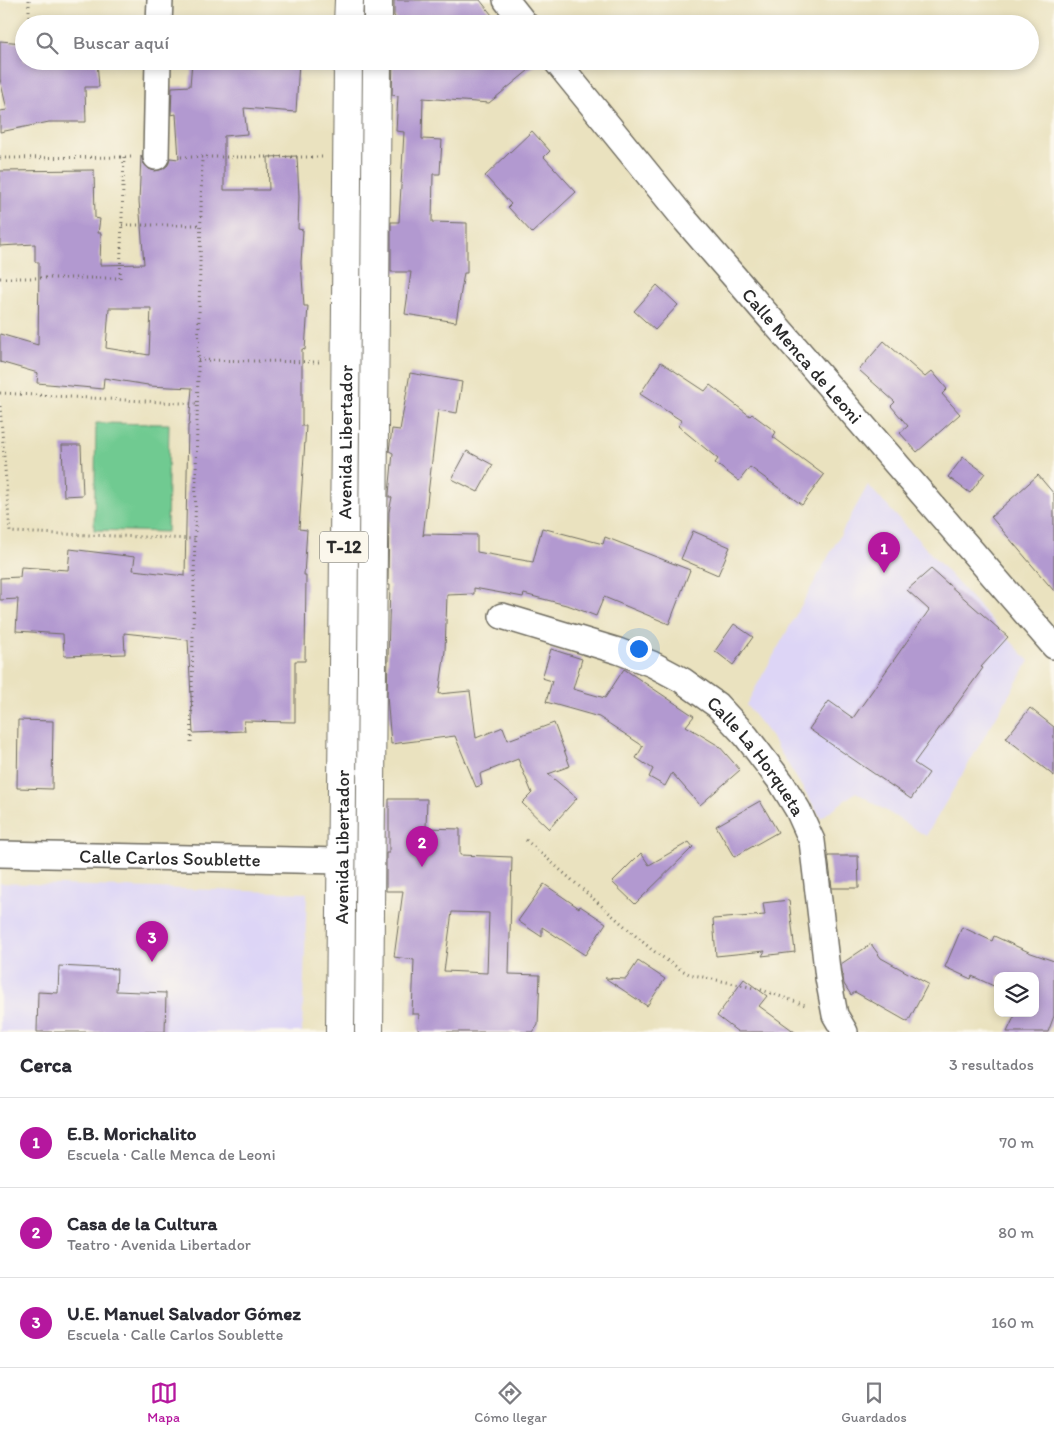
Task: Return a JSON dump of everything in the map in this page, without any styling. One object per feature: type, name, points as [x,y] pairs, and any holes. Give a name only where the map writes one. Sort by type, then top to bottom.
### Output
[{"type":"highway","points":[[348,15],[349,0]]},
{"type":"highway","points":[[378,0],[378,15]]},
{"type":"highway","name":"Avenida Libertador","points":[[340,1032],[348,70]]},
{"type":"highway","name":"Avenida Libertador","points":[[369,1032],[378,70]]},
{"type":"street","points":[[159,15],[160,0]]},
{"type":"street","points":[[506,0],[518,15]]},
{"type":"street","points":[[156,157],[158,70]]},
{"type":"street","name":"Calle Menca de Leoni","points":[[563,70],[686,221],[1054,646]]},
{"type":"street","name":"Calle La Horqueta","points":[[502,616],[618,651],[652,664],[682,680],[716,705],[746,736],[781,782],[798,810],[812,841],[821,923],[840,1024]]},
{"type":"street","name":"Calle Carlos Soublette","points":[[0,854],[340,861]]},
{"type":"path","points":[[29,0],[30,15]]},
{"type":"path","points":[[0,278],[120,278],[124,157]]},
{"type":"path","points":[[191,742],[202,157]]},
{"type":"path","points":[[122,226],[201,224]]},
{"type":"path","points":[[198,360],[345,362]]},
{"type":"path","points":[[0,394],[198,404]]},
{"type":"path","points":[[0,406],[10,532],[195,539]]},
{"type":"path","points":[[526,840],[652,950],[678,968],[700,978],[758,990],[840,1024]]},
{"type":"shaded area","points":[[868,485],[1029,661],[926,836],[856,792],[821,818],[770,735],[746,705]]},
{"type":"shaded area","points":[[0,883],[307,893],[302,1032],[0,1032]]},
{"type":"green space","points":[[96,423],[169,424],[167,532],[94,530]]},
{"type":"building","points":[[394,0],[480,0],[492,15],[394,15]]},
{"type":"building","points":[[0,41],[15,42],[15,70],[98,70],[99,87],[85,87],[86,122],[49,122],[0,132],[0,111],[7,110],[0,79]]},
{"type":"building","points":[[191,70],[298,70],[296,112],[244,108],[247,134],[224,136],[224,190],[269,190],[268,157],[297,156],[298,229],[303,230],[301,263],[304,306],[308,306],[305,350],[302,349],[302,426],[306,426],[299,529],[307,530],[304,575],[306,575],[305,661],[295,661],[295,722],[244,721],[245,731],[193,733],[188,640],[124,633],[125,654],[64,656],[63,634],[16,631],[18,599],[0,600],[0,578],[20,577],[21,567],[68,570],[70,549],[135,557],[133,570],[185,576],[188,425],[192,388],[148,386],[104,378],[103,389],[37,383],[38,373],[0,362],[0,334],[38,345],[39,262],[35,262],[35,244],[0,246],[0,171],[94,170],[95,218],[100,219],[98,233],[101,233],[100,265],[144,264],[139,201],[141,156],[144,164],[149,169],[155,171],[163,169],[168,165],[170,158],[179,159],[176,114],[171,115],[172,87],[190,86]],"holes":[[[109,308],[151,308],[149,355],[106,348]]]},
{"type":"building","points":[[393,70],[529,70],[489,103],[423,98],[422,139],[442,140],[440,174],[433,174],[432,222],[467,223],[467,273],[464,273],[456,322],[405,314],[411,272],[391,272],[391,222],[399,222],[404,132],[396,131],[398,96],[392,95]]},
{"type":"building","points":[[532,131],[550,151],[544,157],[576,192],[532,233],[508,207],[511,204],[485,176]]},
{"type":"building","points":[[657,285],[678,305],[655,330],[634,311]]},
{"type":"building","points":[[884,341],[925,377],[932,371],[947,389],[942,394],[960,414],[917,452],[900,433],[908,426],[891,406],[895,402],[859,370]]},
{"type":"building","points":[[661,362],[705,391],[710,385],[750,416],[752,414],[776,432],[773,437],[824,475],[802,505],[750,467],[739,481],[715,463],[718,459],[678,426],[682,421],[640,394]]},
{"type":"building","points":[[410,373],[462,382],[457,413],[438,410],[423,536],[424,534],[477,535],[477,552],[533,562],[542,528],[603,544],[605,537],[690,570],[669,624],[604,597],[596,616],[570,606],[524,594],[523,597],[474,588],[474,594],[447,595],[445,651],[439,694],[470,691],[476,738],[503,727],[508,740],[554,723],[570,766],[548,774],[577,798],[549,829],[522,803],[532,793],[518,759],[480,774],[482,785],[476,787],[455,736],[391,744],[387,695],[390,585],[388,585],[389,512],[392,497],[389,497],[389,494],[393,453],[389,451],[392,429],[400,430]]},
{"type":"building","points":[[62,445],[81,445],[83,495],[64,496]]},
{"type":"building","points":[[467,451],[493,465],[478,492],[452,479]]},
{"type":"building","points":[[963,457],[985,473],[970,493],[948,477]]},
{"type":"building","points":[[1038,475],[1054,494],[1054,591],[991,517]]},
{"type":"building","points":[[693,531],[730,547],[718,575],[681,559]]},
{"type":"building","points":[[931,569],[1008,637],[981,667],[983,668],[914,763],[929,773],[911,799],[809,729],[829,701],[853,718],[929,610],[907,590]]},
{"type":"building","points":[[734,624],[753,637],[733,665],[715,651]]},
{"type":"building","points":[[551,649],[582,659],[573,689],[605,698],[624,669],[694,716],[686,726],[719,746],[740,770],[700,805],[672,773],[665,786],[649,777],[653,769],[636,758],[643,746],[599,717],[546,702],[552,681],[542,678]]},
{"type":"building","points":[[1030,708],[1054,727],[1054,776],[1006,738]]},
{"type":"building","points":[[18,720],[53,721],[52,789],[17,788]]},
{"type":"building","points":[[389,799],[427,799],[426,828],[460,829],[460,855],[512,857],[509,974],[540,975],[538,1025],[533,1032],[418,1032],[419,1014],[412,1014],[414,960],[394,957],[403,891],[386,891],[386,853],[389,853]],"holes":[[[452,912],[489,913],[487,973],[444,971]]]},
{"type":"building","points":[[760,801],[778,832],[734,857],[716,826]]},
{"type":"building","points":[[689,842],[693,847],[635,904],[612,882],[641,853],[649,865]]},
{"type":"building","points":[[828,856],[858,856],[859,888],[832,888]]},
{"type":"building","points":[[544,884],[579,908],[580,906],[606,923],[585,955],[542,927],[542,937],[518,921]]},
{"type":"building","points":[[789,900],[795,952],[762,956],[765,951],[716,956],[713,919],[765,915],[763,903]]},
{"type":"building","points":[[962,927],[992,941],[994,936],[1054,961],[1054,1016],[1048,1032],[1007,1032],[1014,1017],[1039,1017],[1039,972],[994,972],[994,986],[972,976],[971,979],[945,967]]},
{"type":"building","points":[[871,944],[881,958],[928,984],[908,1022],[855,992],[851,995],[844,984],[841,964]]},
{"type":"building","points":[[638,961],[665,979],[647,1006],[605,978],[626,979]]},
{"type":"building","points":[[59,966],[117,969],[116,991],[166,993],[165,1032],[37,1032],[38,992],[58,993]]},
{"type":"building","points":[[744,979],[767,996],[759,1006],[795,1032],[738,1032],[717,1016]]},
{"type":"place","name":"E.B. Morichalito","points":[[884,573]]},
{"type":"place","name":"Casa de la Cultura","points":[[422,867]]},
{"type":"place","name":"U.E. Manuel Salvador Gómez","points":[[152,962]]}]
